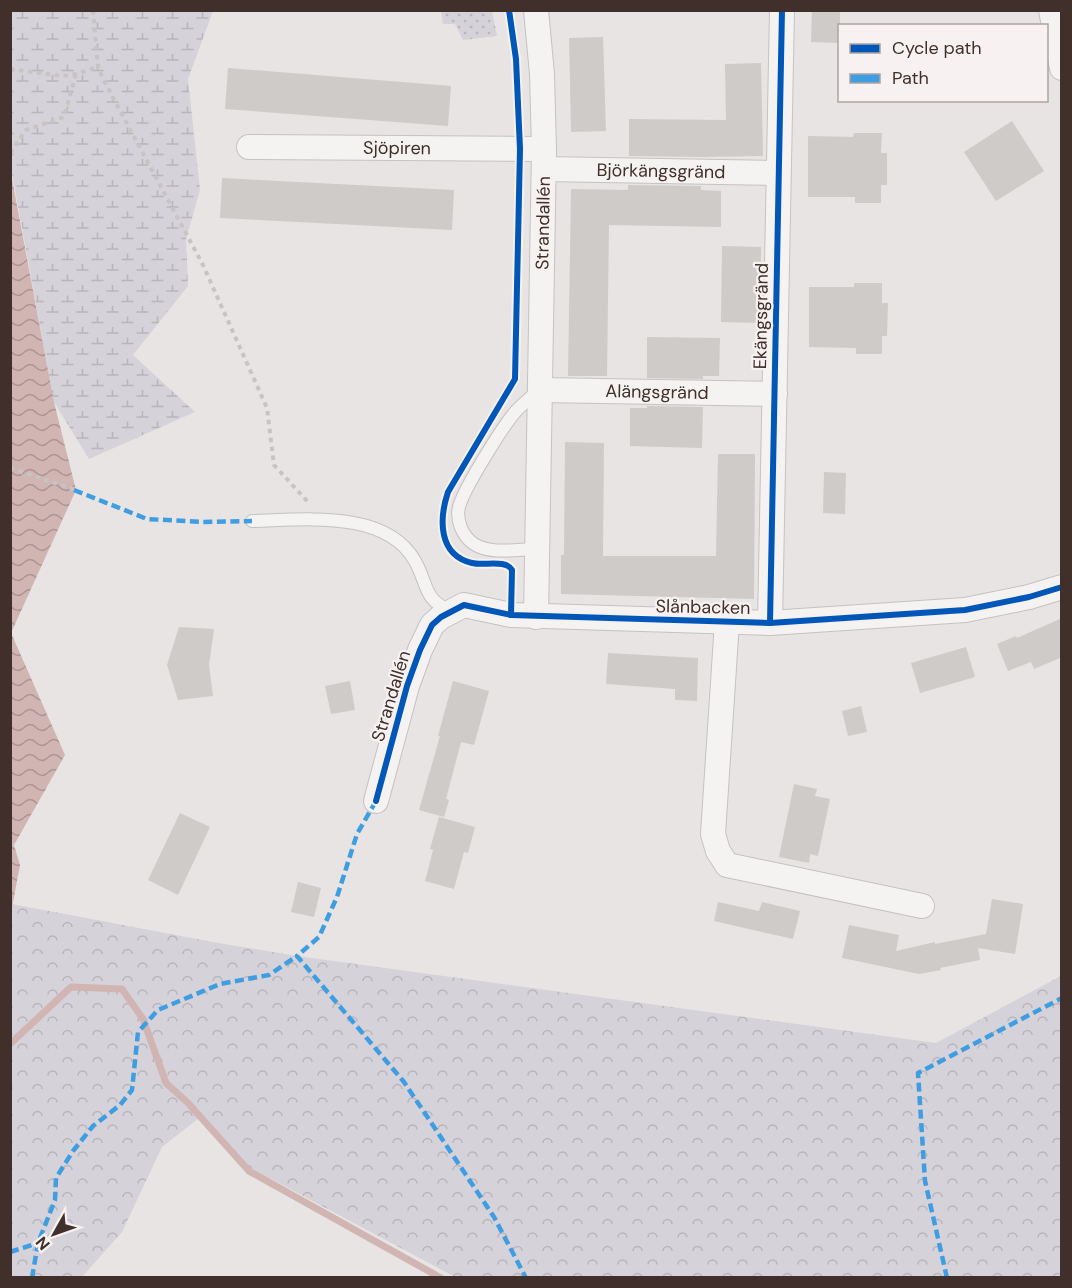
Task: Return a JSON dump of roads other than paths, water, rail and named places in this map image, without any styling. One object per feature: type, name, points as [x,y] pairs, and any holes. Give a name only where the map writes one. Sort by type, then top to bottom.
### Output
[{"type":"street","name":"Strandallén","points":[[536,10],[542,74],[544,159],[536,617]]},
{"type":"street","name":"Ekängsgränd","points":[[770,623],[783,10]]},
{"type":"street","points":[[1051,10],[1062,68]]},
{"type":"street","name":"Sjöpiren","points":[[249,147],[544,159]]},
{"type":"street","name":"Björkängsgränd","points":[[544,159],[778,173]]},
{"type":"street","name":"Alängsgränd","points":[[540,390],[775,394]]},
{"type":"street","name":"Slånbacken","points":[[451,611],[464,605],[511,615],[536,617],[770,623],[965,610],[1029,597],[1062,587]]},
{"type":"street","name":"Strandallén","points":[[376,801],[407,686],[420,650],[432,625],[451,611]]},
{"type":"street","name":"Slånbacken","points":[[727,622],[713,834],[718,851],[727,865],[922,906]]},
{"type":"lane","points":[[537,549],[495,550],[472,543],[463,533],[459,521],[459,508],[464,494],[517,410],[540,390]]},
{"type":"lane","points":[[252,521],[325,520],[369,526],[385,532],[405,548],[413,558],[433,602],[451,611]]},
{"type":"water","points":[[10,168],[54,402],[76,490],[11,633],[65,755],[14,845],[20,865],[11,913]]},
{"type":"waterway","points":[[10,1044],[71,987],[122,989],[143,1019],[166,1083],[188,1103],[249,1171],[441,1278]]}]
